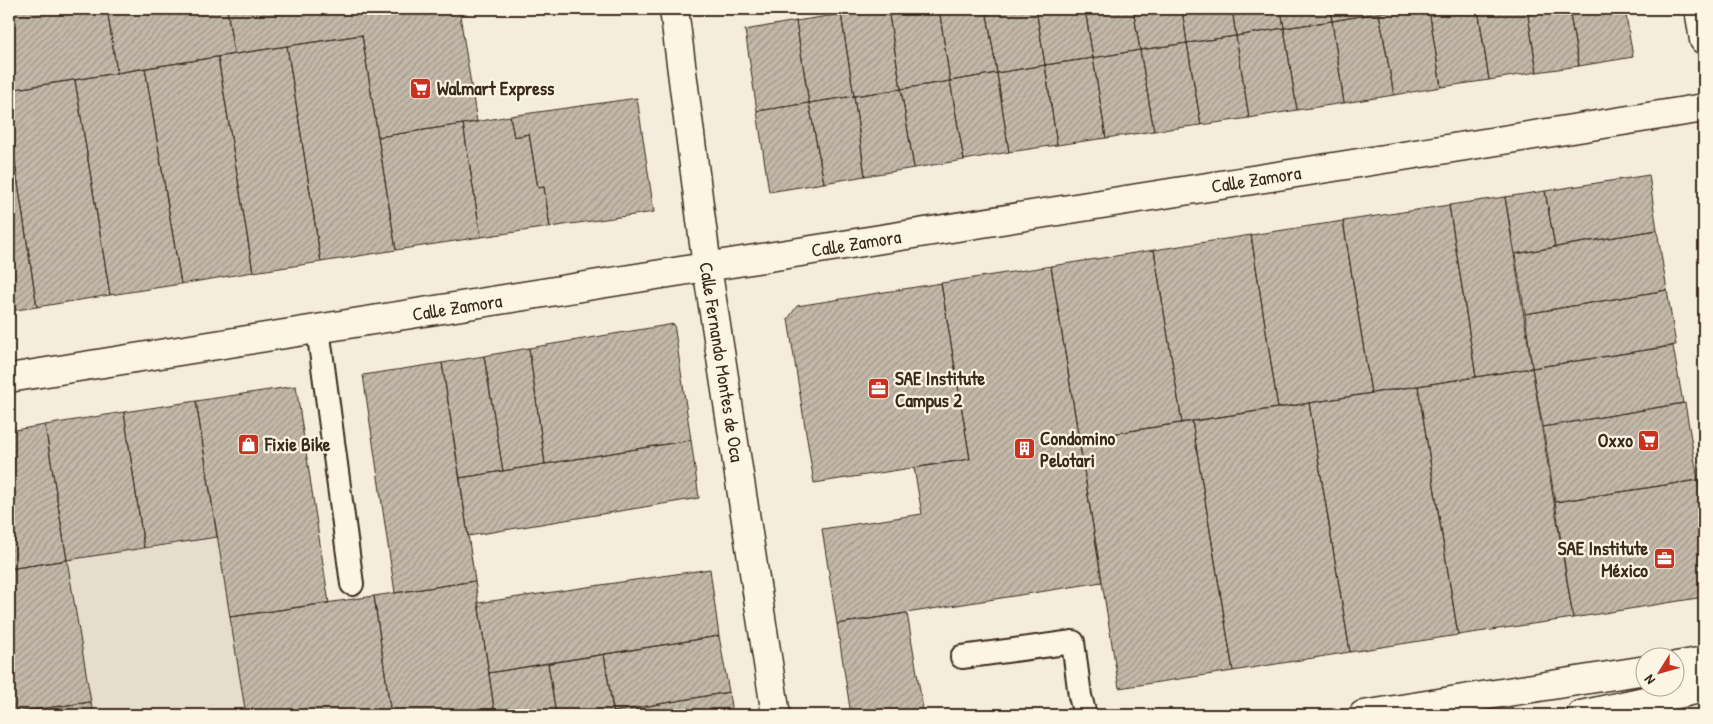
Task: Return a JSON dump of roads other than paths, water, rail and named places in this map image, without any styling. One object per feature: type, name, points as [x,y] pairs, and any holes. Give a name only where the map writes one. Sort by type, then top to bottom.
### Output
[{"type":"main road","name":"Calle Fernando Montes de Oca","points":[[674,9],[707,266],[776,715]]},
{"type":"main road","points":[[1699,9],[1704,40]]},
{"type":"main road","name":"Calle Zamora","points":[[9,378],[1704,108]]},
{"type":"main road","points":[[1686,664],[1704,661]]},
{"type":"main road","points":[[1363,715],[1636,672]]},
{"type":"main road","points":[[1581,715],[1704,688]]},
{"type":"lane","points":[[318,329],[352,584]]},
{"type":"lane","points":[[962,657],[1073,642],[1080,696],[1085,715]]},
{"type":"place","name":"Walmart Express","points":[[421,88]]},
{"type":"place","name":"SAE Institute Campus 2","points":[[879,389]]},
{"type":"place","name":"Oxxo","points":[[1649,440]]},
{"type":"place","name":"Fixie Bike","points":[[249,444]]},
{"type":"place","name":"Condomino Pelotari","points":[[1024,449]]},
{"type":"place","name":"SAE Institute México","points":[[1664,559]]}]
